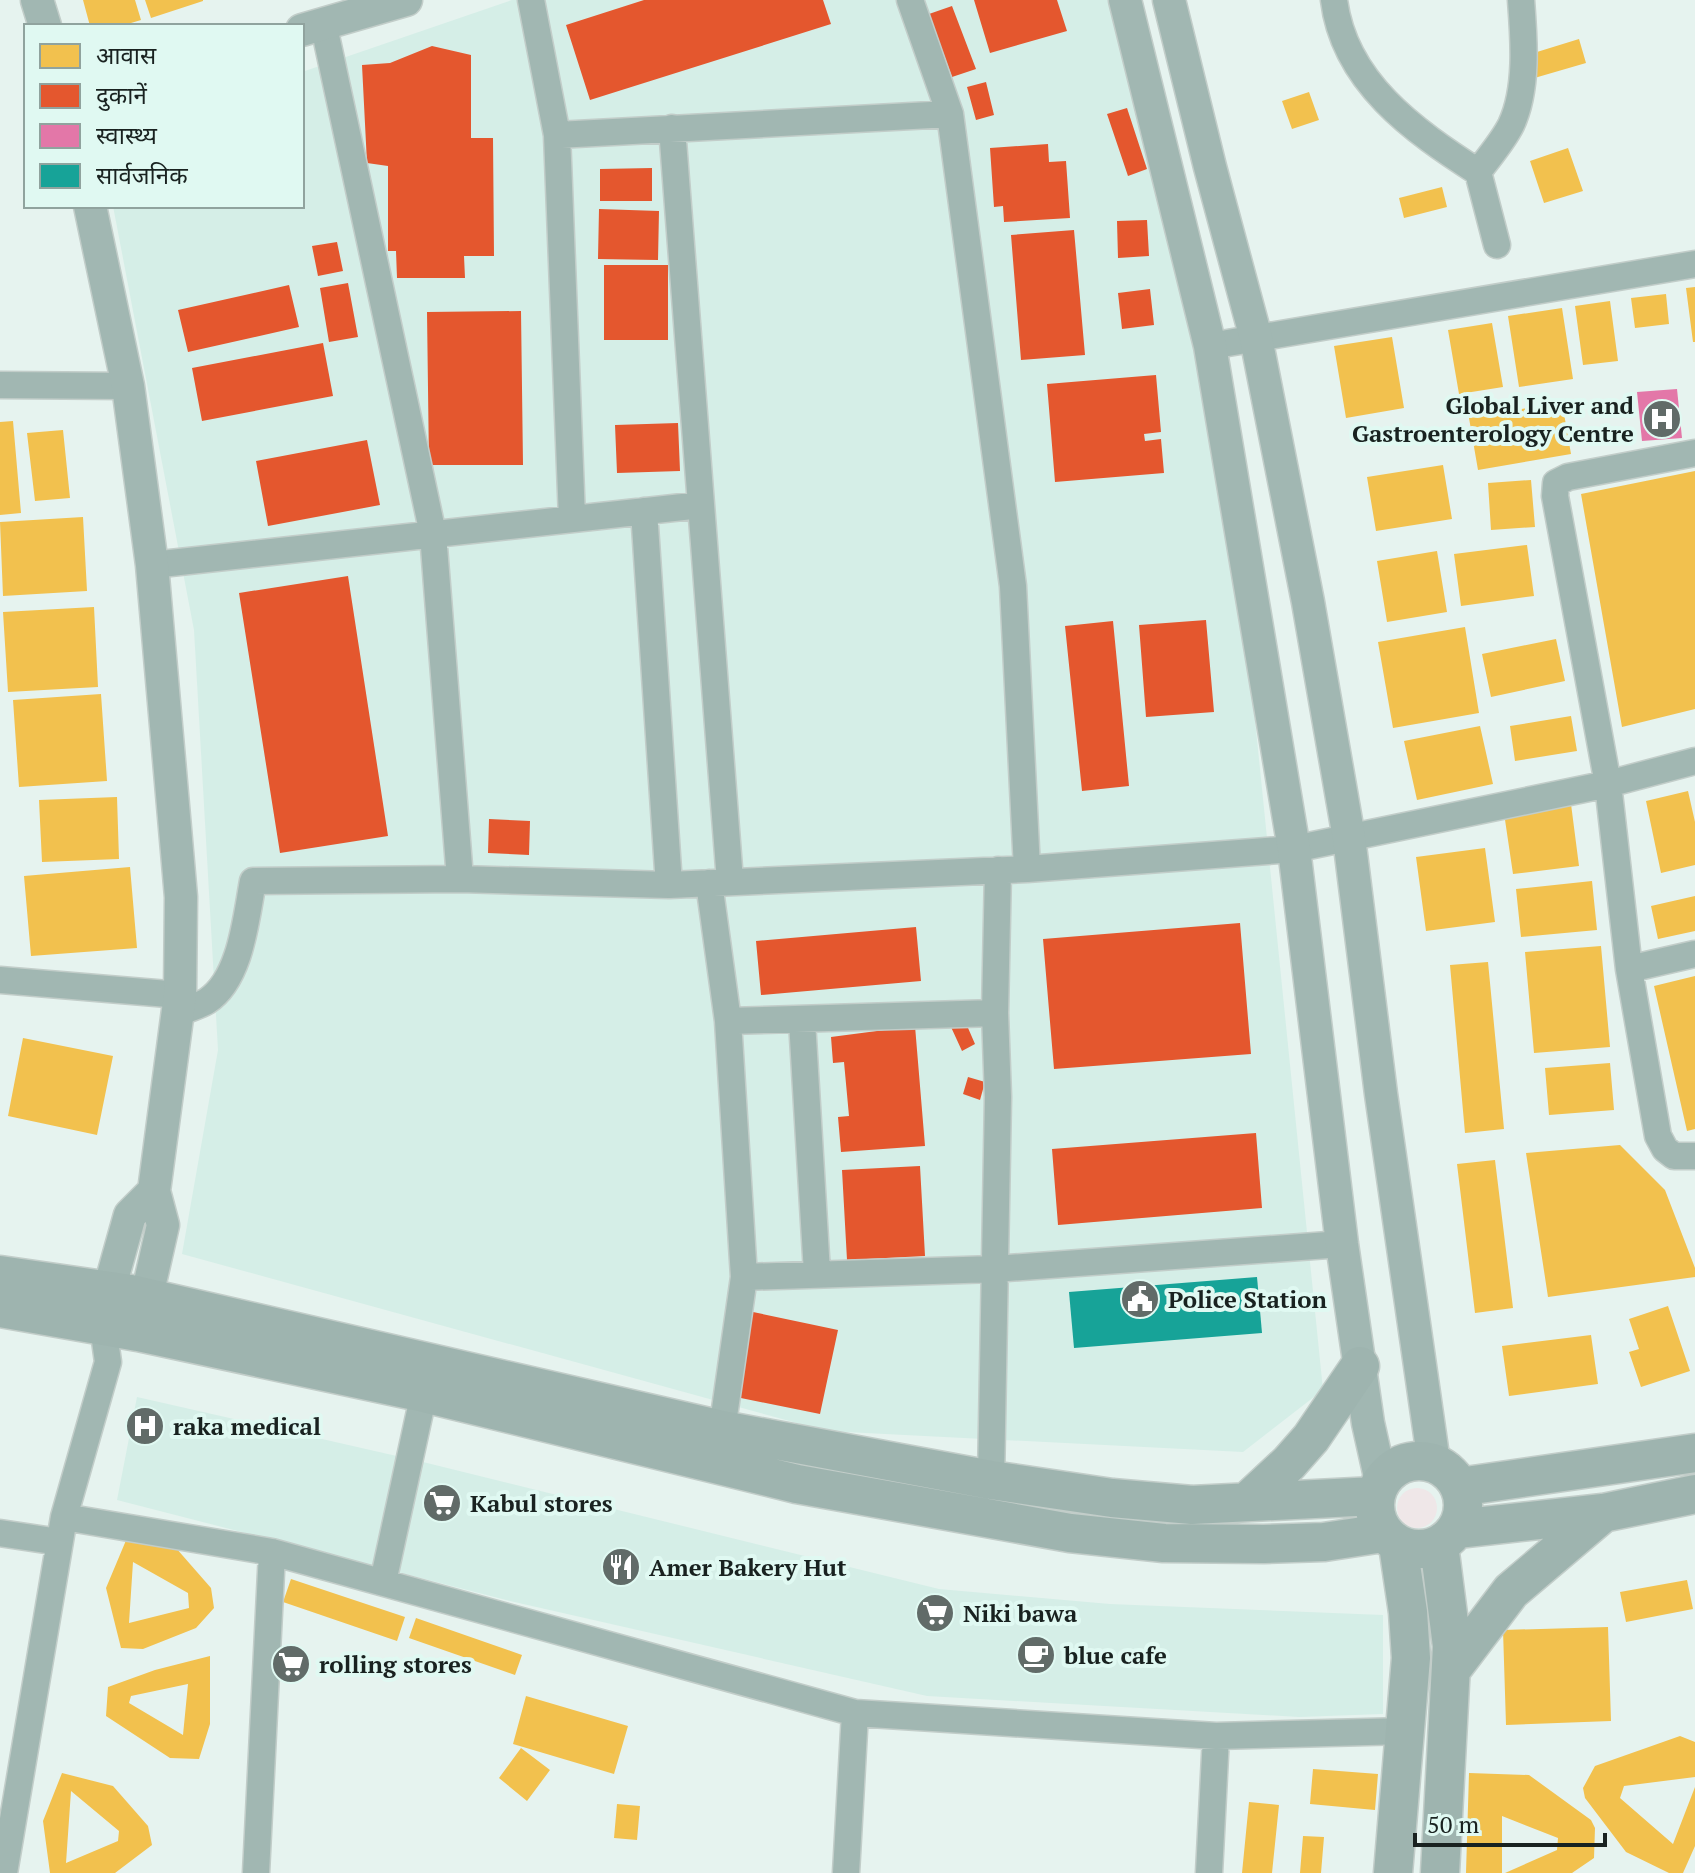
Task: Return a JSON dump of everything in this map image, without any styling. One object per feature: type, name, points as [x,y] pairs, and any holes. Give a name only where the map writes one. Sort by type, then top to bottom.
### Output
[{"type":"main road","points":[[0,1275],[121,1322],[797,1484],[1070,1533],[1164,1543],[1264,1544],[1391,1539],[1418,1550],[1448,1537],[1603,1513],[1695,1494]]},
{"type":"main road","points":[[0,1308],[121,1322],[991,1480],[1112,1498],[1192,1505],[1378,1488]]},
{"type":"main road","points":[[1247,1502],[1311,1438],[1360,1366]]},
{"type":"main road","points":[[1393,1873],[1411,1658],[1408,1612],[1391,1539],[1375,1515],[1378,1488],[1395,1467],[1414,1461],[1447,1475],[1695,1453]]},
{"type":"main road","points":[[1440,1873],[1451,1670],[1448,1537],[1461,1517],[1447,1475]]},
{"type":"main road","points":[[1451,1670],[1511,1591],[1603,1513]]},
{"type":"street","points":[[37,0],[44,24]]},
{"type":"street","points":[[406,0],[312,26],[433,534],[460,879]]},
{"type":"street","points":[[531,0],[557,135],[572,519]]},
{"type":"street","points":[[910,0],[950,114],[1013,586],[1027,869]]},
{"type":"street","points":[[1125,0],[1210,346],[1294,849],[1342,1244],[1378,1488]]},
{"type":"street","points":[[1169,0],[1256,338],[1308,602],[1349,838],[1381,1094],[1447,1475]]},
{"type":"street","points":[[1334,0],[1336,18],[1346,46],[1367,81],[1427,139],[1478,172],[1497,245]]},
{"type":"street","points":[[1478,172],[1510,126],[1520,100],[1524,33],[1521,0]]},
{"type":"street","points":[[557,135],[950,114]]},
{"type":"street","points":[[672,128],[701,505],[744,1277],[722,1430]]},
{"type":"street","points":[[4,1873],[61,1530],[121,1322],[130,1215],[154,1191],[179,1004],[181,897],[152,565],[128,386],[90,208]]},
{"type":"street","points":[[1210,346],[1695,264]]},
{"type":"street","points":[[0,385],[128,386]]},
{"type":"street","points":[[1695,453],[1568,477],[1556,483],[1555,496],[1608,784],[1629,969],[1658,1136],[1665,1149],[1674,1156],[1695,1156]]},
{"type":"street","points":[[152,565],[701,505]]},
{"type":"street","points":[[644,511],[669,885]]},
{"type":"street","points":[[0,980],[179,1004],[207,1001],[223,985],[239,951],[253,881],[460,879],[669,885],[1027,869],[1294,849],[1608,784],[1695,761]]},
{"type":"street","points":[[991,1480],[998,1097],[995,1013],[998,870]]},
{"type":"street","points":[[1629,969],[1695,954]]},
{"type":"street","points":[[728,1021],[995,1013]]},
{"type":"street","points":[[802,1021],[817,1273]]},
{"type":"street","points":[[744,1277],[994,1269],[1342,1244]]},
{"type":"street","points":[[383,1582],[424,1393]]},
{"type":"street","points":[[0,1533],[61,1530],[272,1552],[855,1713],[1216,1736],[1407,1731]]},
{"type":"street","points":[[256,1873],[272,1552]]},
{"type":"street","points":[[846,1873],[855,1713]]},
{"type":"street","points":[[1209,1873],[1216,1736]]},
{"type":"shaded area","points":[[512,0],[1119,0],[1218,355],[1323,1390],[1243,1452],[826,1431],[182,1254],[218,1050],[194,630],[113,208],[304,208],[304,71]]},
{"type":"shaded area","points":[[137,1397],[423,1462],[939,1589],[1110,1604],[1383,1615],[1383,1714],[1299,1717],[927,1696],[510,1601],[117,1500]]},
{"type":"shaded area","points":[[1417,1488],[1431,1494],[1437,1508],[1431,1522],[1417,1528],[1403,1522],[1397,1508],[1403,1494]]},
{"type":"building: आवास","points":[[83,0],[135,0],[141,20],[128,24],[89,24]]},
{"type":"building: आवास","points":[[145,0],[203,0],[203,1],[151,18]]},
{"type":"building: आवास","points":[[1579,39],[1586,63],[1531,79],[1524,56]]},
{"type":"building: आवास","points":[[1309,92],[1319,120],[1292,129],[1282,101]]},
{"type":"building: आवास","points":[[1568,148],[1583,191],[1544,203],[1530,161]]},
{"type":"building: आवास","points":[[1442,187],[1447,207],[1404,218],[1399,198]]},
{"type":"building: आवास","points":[[1695,287],[1695,342],[1693,342],[1686,288]]},
{"type":"building: आवास","points":[[1666,294],[1669,324],[1635,328],[1631,298]]},
{"type":"building: आवास","points":[[1610,301],[1618,361],[1583,365],[1575,306]]},
{"type":"building: आवास","points":[[1562,308],[1573,379],[1519,387],[1508,316]]},
{"type":"building: आवास","points":[[1492,323],[1503,387],[1459,394],[1448,330]]},
{"type":"building: आवास","points":[[1392,337],[1404,408],[1346,418],[1334,346]]},
{"type":"building: आवास","points":[[1562,402],[1571,454],[1478,470],[1469,418]]},
{"type":"building: आवास","points":[[13,421],[21,513],[0,515],[0,422]]},
{"type":"building: आवास","points":[[63,430],[70,498],[35,501],[27,433]]},
{"type":"building: आवास","points":[[1443,465],[1452,519],[1376,531],[1367,477]]},
{"type":"building: आवास","points":[[1695,471],[1695,709],[1622,727],[1581,494]]},
{"type":"building: आवास","points":[[1531,480],[1535,527],[1491,530],[1488,483]]},
{"type":"building: आवास","points":[[83,517],[87,591],[3,596],[0,522]]},
{"type":"building: आवास","points":[[1527,545],[1534,596],[1461,606],[1454,554]]},
{"type":"building: आवास","points":[[1437,551],[1447,612],[1387,622],[1377,561]]},
{"type":"building: आवास","points":[[94,607],[98,687],[8,692],[3,612]]},
{"type":"building: आवास","points":[[1465,627],[1479,713],[1393,728],[1378,642]]},
{"type":"building: आवास","points":[[1556,639],[1565,681],[1491,697],[1482,654]]},
{"type":"building: आवास","points":[[101,694],[107,781],[19,787],[13,700]]},
{"type":"building: आवास","points":[[1571,716],[1577,751],[1515,761],[1510,726]]},
{"type":"building: आवास","points":[[1480,726],[1493,784],[1417,800],[1404,741]]},
{"type":"building: आवास","points":[[1688,791],[1695,822],[1695,865],[1661,873],[1646,801]]},
{"type":"building: आवास","points":[[117,797],[119,859],[42,862],[39,800]]},
{"type":"building: आवास","points":[[1571,804],[1579,866],[1513,874],[1504,813]]},
{"type":"building: आवास","points":[[1485,848],[1495,922],[1426,931],[1416,857]]},
{"type":"building: आवास","points":[[130,867],[137,948],[31,956],[24,876]]},
{"type":"building: आवास","points":[[1592,881],[1597,930],[1521,937],[1516,889]]},
{"type":"building: आवास","points":[[1695,896],[1695,931],[1658,939],[1651,906]]},
{"type":"building: आवास","points":[[1601,946],[1610,1047],[1534,1053],[1525,952]]},
{"type":"building: आवास","points":[[1488,962],[1504,1129],[1465,1133],[1450,965]]},
{"type":"building: आवास","points":[[1695,976],[1695,1129],[1687,1131],[1654,986]]},
{"type":"building: आवास","points":[[23,1038],[113,1056],[97,1135],[8,1116]]},
{"type":"building: आवास","points":[[1610,1063],[1614,1110],[1549,1115],[1545,1068]]},
{"type":"building: आवास","points":[[1620,1145],[1665,1190],[1695,1268],[1695,1277],[1548,1297],[1526,1153]]},
{"type":"building: आवास","points":[[1495,1160],[1513,1308],[1475,1313],[1457,1164]]},
{"type":"building: आवास","points":[[1668,1306],[1690,1371],[1641,1387],[1629,1352],[1639,1349],[1629,1319]]},
{"type":"building: आवास","points":[[1591,1335],[1598,1384],[1509,1396],[1502,1346]]},
{"type":"building: आवास","points":[[127,1538],[176,1548],[211,1588],[214,1608],[196,1628],[143,1649],[121,1648],[106,1588]],"holes":[[[133,1562],[188,1593],[189,1608],[129,1623]]]},
{"type":"building: आवास","points":[[291,1579],[405,1617],[397,1641],[283,1602]]},
{"type":"building: आवास","points":[[1687,1580],[1693,1609],[1626,1622],[1620,1592]]},
{"type":"building: आवास","points":[[416,1618],[522,1655],[515,1675],[409,1638]]},
{"type":"building: आवास","points":[[1608,1627],[1611,1721],[1506,1725],[1503,1630]]},
{"type":"building: आवास","points":[[210,1656],[210,1724],[199,1759],[170,1758],[106,1716],[108,1687],[155,1670]],"holes":[[[188,1684],[183,1735],[129,1703],[131,1696]]]},
{"type":"building: आवास","points":[[526,1696],[628,1726],[614,1774],[513,1744]]},
{"type":"building: आवास","points":[[1680,1736],[1695,1742],[1695,1777],[1624,1786],[1620,1798],[1673,1844],[1695,1787],[1695,1846],[1683,1873],[1669,1873],[1626,1852],[1585,1798],[1583,1788],[1595,1766]]},
{"type":"building: आवास","points":[[521,1748],[550,1770],[527,1801],[499,1778]]},
{"type":"building: आवास","points":[[1313,1769],[1378,1774],[1375,1810],[1310,1804]]},
{"type":"building: आवास","points":[[62,1773],[113,1786],[148,1826],[152,1845],[115,1873],[50,1873],[43,1821]],"holes":[[[71,1791],[119,1831],[118,1841],[66,1863]]]},
{"type":"building: आवास","points":[[1469,1773],[1529,1775],[1591,1820],[1595,1828],[1594,1858],[1572,1873],[1505,1873],[1557,1850],[1558,1838],[1502,1816],[1502,1873],[1466,1873]]},
{"type":"building: आवास","points":[[1249,1802],[1279,1805],[1272,1873],[1242,1873]]},
{"type":"building: आवास","points":[[617,1804],[640,1806],[637,1840],[614,1838]]},
{"type":"building: आवास","points":[[1303,1836],[1324,1837],[1321,1873],[1300,1873]]},
{"type":"building: दुकानें","points":[[644,0],[823,0],[831,24],[590,100],[566,25]]},
{"type":"building: दुकानें","points":[[974,0],[1057,0],[1067,31],[990,53]]},
{"type":"building: दुकानें","points":[[952,6],[976,69],[952,77],[929,14]]},
{"type":"building: दुकानें","points":[[432,46],[471,55],[471,138],[493,138],[494,256],[464,256],[465,278],[397,278],[396,251],[388,251],[388,166],[367,163],[362,65],[390,63]]},
{"type":"building: दुकानें","points":[[986,82],[994,115],[976,120],[967,87]]},
{"type":"building: दुकानें","points":[[1127,108],[1147,169],[1128,176],[1107,114]]},
{"type":"building: दुकानें","points":[[1048,144],[1049,162],[1066,161],[1070,218],[1004,222],[1003,206],[994,207],[990,148]]},
{"type":"building: दुकानें","points":[[652,168],[652,201],[600,201],[600,169]]},
{"type":"building: दुकानें","points":[[599,209],[659,211],[658,260],[598,259]]},
{"type":"building: दुकानें","points":[[1147,220],[1149,256],[1118,258],[1117,221]]},
{"type":"building: दुकानें","points":[[1074,230],[1085,355],[1021,360],[1011,235]]},
{"type":"building: दुकानें","points":[[337,242],[343,271],[318,276],[312,246]]},
{"type":"building: दुकानें","points":[[604,265],[668,265],[668,340],[604,340]]},
{"type":"building: दुकानें","points":[[348,283],[358,337],[329,342],[320,288]]},
{"type":"building: दुकानें","points":[[289,285],[299,327],[188,352],[178,310]]},
{"type":"building: दुकानें","points":[[1150,289],[1154,325],[1122,329],[1118,293]]},
{"type":"building: दुकानें","points":[[521,311],[523,465],[429,465],[427,312]]},
{"type":"building: दुकानें","points":[[323,343],[333,396],[202,421],[192,368]]},
{"type":"building: दुकानें","points":[[1156,375],[1161,432],[1144,434],[1145,441],[1161,439],[1164,473],[1055,482],[1047,384]]},
{"type":"building: दुकानें","points":[[678,423],[680,471],[617,473],[615,425]]},
{"type":"building: दुकानें","points":[[367,440],[380,505],[268,526],[256,461]]},
{"type":"building: दुकानें","points":[[348,576],[388,836],[280,853],[239,593]]},
{"type":"building: दुकानें","points":[[1206,620],[1214,712],[1146,717],[1139,625]]},
{"type":"building: दुकानें","points":[[1113,621],[1129,786],[1082,791],[1065,626]]},
{"type":"building: दुकानें","points":[[489,819],[530,821],[529,855],[488,853]]},
{"type":"building: दुकानें","points":[[1240,923],[1251,1054],[1054,1069],[1043,939]]},
{"type":"building: दुकानें","points":[[916,927],[921,981],[761,995],[756,941]]},
{"type":"building: दुकानें","points":[[965,1021],[975,1044],[962,1051],[951,1027]]},
{"type":"building: दुकानें","points":[[915,1026],[925,1146],[841,1152],[838,1117],[849,1116],[844,1062],[833,1063],[831,1037]]},
{"type":"building: दुकानें","points":[[968,1077],[985,1082],[980,1100],[963,1094]]},
{"type":"building: दुकानें","points":[[1256,1133],[1262,1208],[1058,1225],[1052,1149]]},
{"type":"building: दुकानें","points":[[920,1166],[925,1256],[847,1260],[842,1170]]},
{"type":"building: दुकानें","points":[[753,1312],[838,1330],[820,1414],[736,1397]]},
{"type":"building: स्वास्थ्य","points":[[1677,389],[1682,438],[1642,441],[1637,392]]},
{"type":"building: सार्वजनिक","points":[[1257,1277],[1262,1333],[1074,1348],[1069,1292]]},
{"type":"place","name":"Global Liver and Gastroenterology Centre","points":[[1662,419]]},
{"type":"place","name":"Police Station","points":[[1140,1299]]},
{"type":"place","name":"raka medical","points":[[145,1426]]},
{"type":"place","name":"Kabul stores","points":[[442,1503]]},
{"type":"place","name":"Amer Bakery Hut","points":[[621,1567]]},
{"type":"place","name":"Niki bawa","points":[[935,1613]]},
{"type":"place","name":"blue cafe","points":[[1036,1655]]},
{"type":"place","name":"rolling stores","points":[[291,1664]]}]
